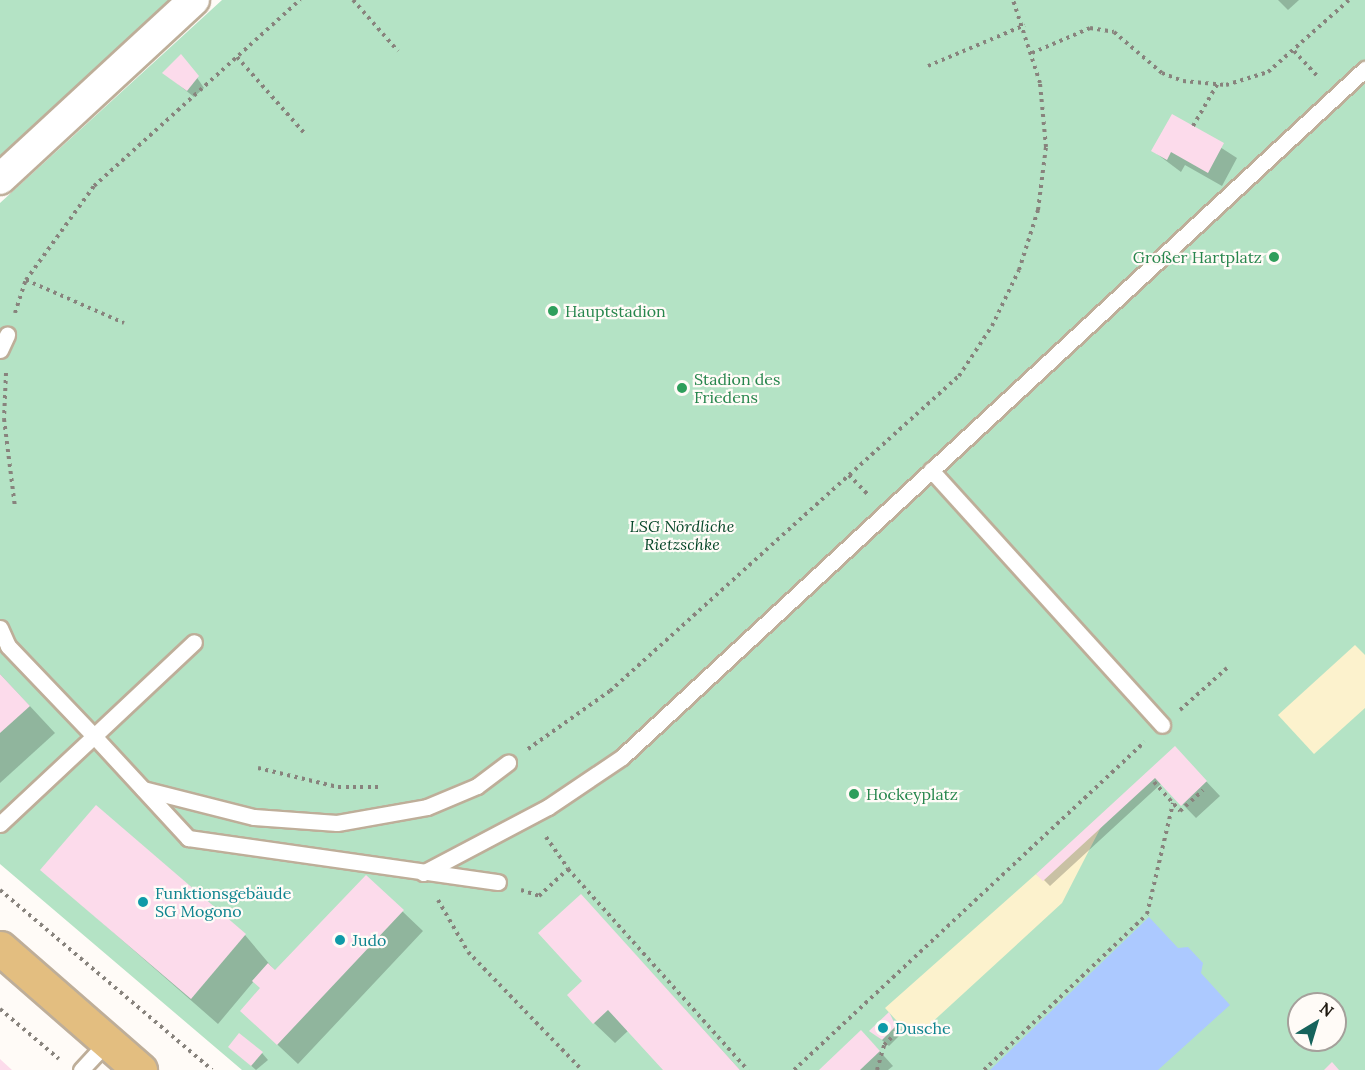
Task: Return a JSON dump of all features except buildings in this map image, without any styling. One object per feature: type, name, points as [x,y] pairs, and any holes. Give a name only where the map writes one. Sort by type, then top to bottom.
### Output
[{"type":"main road","points":[[0,948],[140,1070]]},
{"type":"street","points":[[0,179],[194,0]]},
{"type":"lane","points":[[423,873],[548,807],[622,757],[1365,69]]},
{"type":"lane","points":[[0,350],[7,335]]},
{"type":"lane","points":[[931,471],[1162,725]]},
{"type":"lane","points":[[0,628],[8,646],[188,838],[498,882]]},
{"type":"lane","points":[[0,824],[194,642]]},
{"type":"lane","points":[[143,789],[254,817],[337,823],[427,807],[477,786],[508,763]]},
{"type":"lane","points":[[81,1070],[107,1042]]},
{"type":"path","points":[[15,507],[4,419],[7,335],[27,280],[94,186],[300,0]]},
{"type":"path","points":[[353,0],[398,51]]},
{"type":"path","points":[[508,763],[610,691],[959,376],[1019,270],[1038,210],[1046,147],[1032,53],[1025,25],[1013,0]]},
{"type":"path","points":[[1032,53],[1098,29],[1114,32],[1162,73],[1217,85],[1249,80],[1294,51],[1349,0]]},
{"type":"path","points":[[928,66],[1025,25]]},
{"type":"path","points":[[1294,51],[1336,96]]},
{"type":"path","points":[[237,57],[306,135]]},
{"type":"path","points":[[1193,126],[1217,85]]},
{"type":"path","points":[[27,280],[124,323]]},
{"type":"path","points":[[794,1070],[1162,725],[1227,668]]},
{"type":"path","points":[[258,768],[338,787],[391,787]]},
{"type":"path","points":[[1154,782],[1180,811],[1203,790]]},
{"type":"path","points":[[984,1070],[1147,914],[1173,803]]},
{"type":"path","points":[[539,830],[568,869],[748,1070]]},
{"type":"path","points":[[498,882],[539,896],[568,869]]},
{"type":"path","points":[[423,873],[468,952],[582,1070]]},
{"type":"path","points":[[0,890],[212,1070]]},
{"type":"path","points":[[0,1009],[63,1062]]},
{"type":"path","points":[[877,1070],[884,1046],[900,1029]]},
{"type":"green space","points":[[0,0],[172,0],[0,160]]},
{"type":"green space","name":"Stadion des Friedens","points":[[222,0],[1365,0],[1365,1070],[242,1070],[0,864],[0,203]]},
{"type":"sand","points":[[1355,645],[1365,655],[1365,708],[1314,754],[1278,715]]},
{"type":"sand","points":[[1101,827],[1062,903],[916,1037],[885,1008],[1036,874],[1043,880]]},
{"type":"water","points":[[1149,917],[1178,948],[1188,947],[1203,963],[1201,973],[1230,1005],[1158,1070],[990,1070]]},
{"type":"place","name":"Großer Hartplatz","points":[[1274,257]]},
{"type":"place","name":"Hauptstadion","points":[[553,311]]},
{"type":"place","name":"Stadion des Friedens","points":[[682,388]]},
{"type":"place","name":"Hockeyplatz","points":[[854,794]]},
{"type":"place","name":"Funktionsgebäude SG Mogono","points":[[143,902]]},
{"type":"place","name":"Judo","points":[[340,940]]},
{"type":"place","name":"Dusche","points":[[883,1028]]},
{"type":"park label","name":"LSG Nördliche Rietzschke","points":[[682,535]]}]
